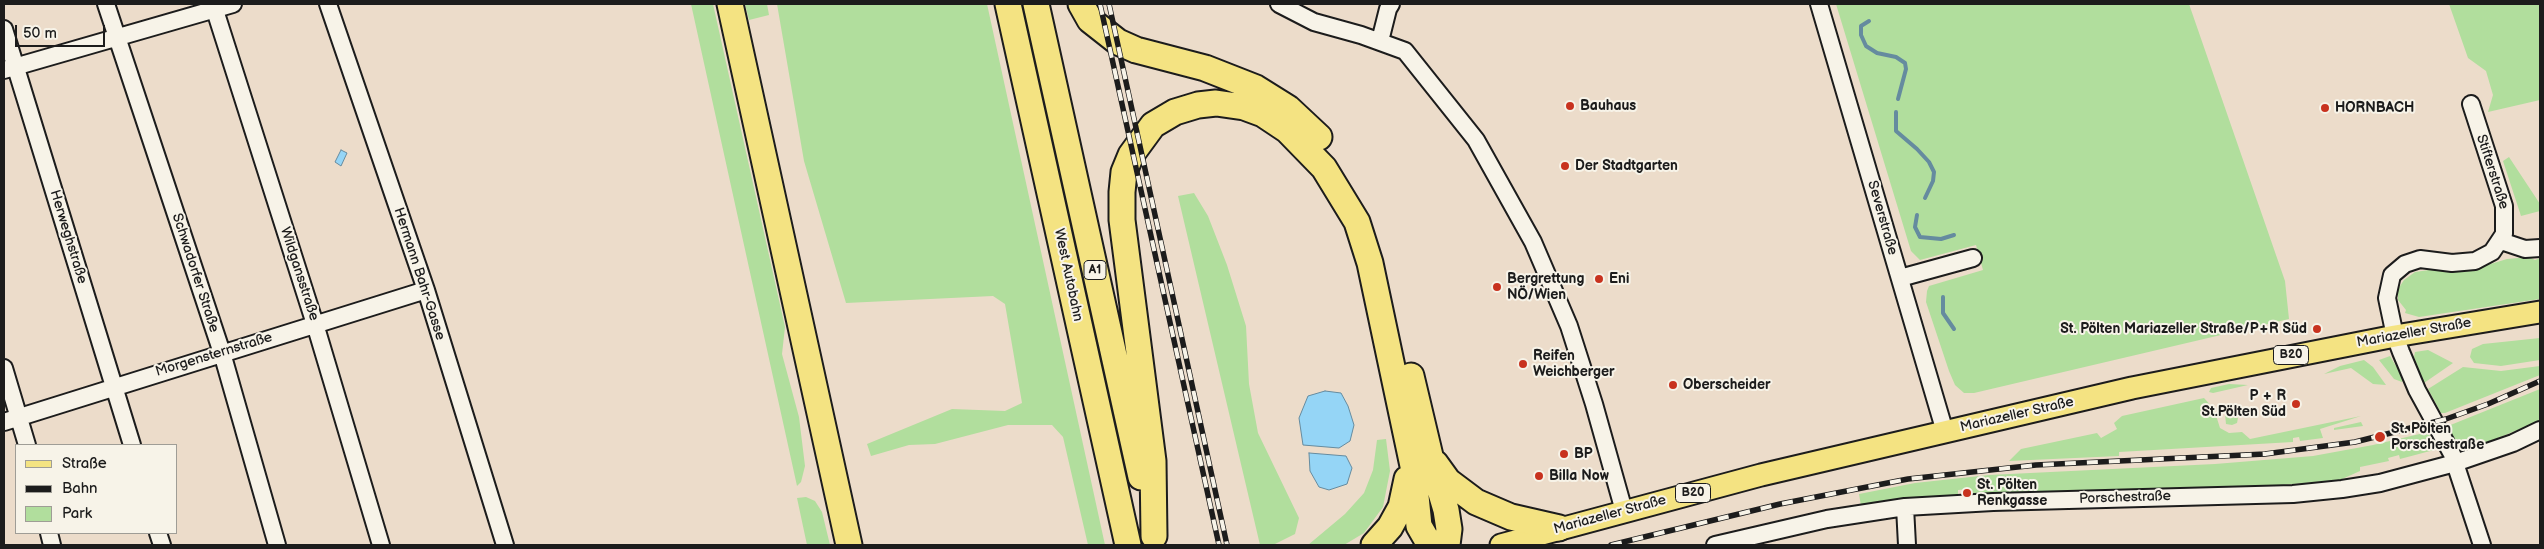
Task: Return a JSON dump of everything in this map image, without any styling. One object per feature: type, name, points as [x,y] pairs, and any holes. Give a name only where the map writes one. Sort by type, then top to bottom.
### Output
[{"type":"highway","points":[[718,4],[836,545]]},
{"type":"highway","points":[[730,4],[849,545]]},
{"type":"highway","name":"West Autobahn","points":[[1036,4],[1155,540]]},
{"type":"highway","points":[[1081,4],[1090,20],[1118,42],[1136,50],[1214,71],[1256,88],[1288,108],[1312,130],[1339,160],[1364,201],[1378,238],[1430,456],[1446,510],[1449,529],[1447,545]]},
{"type":"highway","name":"West Autobahn","points":[[1008,12],[1128,545]]},
{"type":"highway","points":[[1155,540],[1153,461],[1123,230],[1122,192],[1124,172],[1141,140],[1153,126],[1175,112],[1198,105],[1216,103],[1244,107],[1264,114],[1287,130],[1324,168],[1357,222],[1370,263],[1413,466],[1418,518],[1423,536],[1430,545]]},
{"type":"highway","points":[[1374,545],[1390,528],[1401,507],[1407,484],[1407,439]]},
{"type":"highway","points":[[1430,456],[1448,481],[1476,502],[1511,517],[1559,528]]},
{"type":"main road","name":"Mariazeller Straße","points":[[1501,545],[1790,468],[2141,386],[2395,336],[2540,312]]},
{"type":"street","name":"Schwadorfer Straße","points":[[106,4],[222,353],[277,545]]},
{"type":"street","points":[[9,69],[117,38],[214,6],[233,4]]},
{"type":"street","name":"Hermann Bahr-Gasse","points":[[328,4],[426,290],[505,545]]},
{"type":"street","points":[[1279,4],[1314,22],[1380,41],[1400,49],[1411,58],[1476,140],[1538,252],[1580,357],[1624,511]]},
{"type":"street","points":[[1380,41],[1391,4]]},
{"type":"street","name":"Severstraße","points":[[1819,4],[1945,432]]},
{"type":"street","name":"Wildgansstraße","points":[[214,6],[315,324],[381,545]]},
{"type":"street","name":"Herweghstraße","points":[[4,29],[9,69],[115,386],[132,444]]},
{"type":"street","name":"Stifterstraße","points":[[2471,104],[2504,206],[2506,226],[2501,242]]},
{"type":"street","points":[[2482,545],[2456,463],[2442,433],[2413,382],[2395,336],[2387,298],[2389,280],[2399,268],[2420,259],[2452,263],[2475,260],[2492,252],[2501,242],[2525,249],[2540,248]]},
{"type":"street","points":[[1900,278],[1973,258]]},
{"type":"street","name":"Morgensternstraße","points":[[4,422],[426,290]]},
{"type":"street","points":[[4,368],[27,444]]},
{"type":"street","name":"Porschestraße","points":[[1715,545],[1827,519],[1904,507],[1993,502],[2292,494],[2380,483],[2456,463],[2535,432]]},
{"type":"street","points":[[1904,507],[1907,545]]},
{"type":"green space","points":[[691,4],[713,4],[785,327],[782,354],[799,417],[805,466],[801,482],[797,486]]},
{"type":"green space","points":[[745,4],[767,4],[769,15],[749,20]]},
{"type":"green space","points":[[777,4],[987,4],[1105,545],[1088,545],[1063,437],[1052,425],[1008,425],[935,444],[909,445],[871,456],[867,444],[952,409],[1005,411],[1022,403],[1005,304],[993,296],[846,303],[804,161]]},
{"type":"green space","points":[[1836,4],[2189,4],[2285,281],[2289,319],[1974,393],[1964,393],[1955,385],[1949,371],[1926,302],[1929,286],[1983,270],[1976,245],[1920,260],[1911,251]]},
{"type":"green space","points":[[2449,4],[2540,4],[2540,100],[2488,112],[2493,95],[2486,71],[2468,58]]},
{"type":"green space","points":[[2509,157],[2540,204],[2540,211],[2521,216],[2503,161]]},
{"type":"green space","points":[[1194,193],[1208,216],[1227,265],[1246,326],[1249,384],[1258,433],[1299,518],[1295,534],[1273,545],[1260,545],[1178,196]]},
{"type":"green space","points":[[2529,257],[2535,260],[2540,258],[2540,299],[2419,317],[2405,313],[2406,310],[2398,300],[2398,289],[2404,280],[2415,272],[2429,270],[2464,272],[2507,259]]},
{"type":"green space","points":[[2540,338],[2540,360],[2501,366],[2474,363],[2470,357],[2472,349],[2483,344]]},
{"type":"green space","points":[[2428,350],[2453,363],[2424,383],[2414,357],[2415,352]]},
{"type":"green space","points":[[2390,356],[2403,378],[2402,382],[2394,379],[2379,360]]},
{"type":"green space","points":[[2364,360],[2373,367],[2386,385],[2373,384],[2351,368],[2324,374],[2340,366]]},
{"type":"green space","points":[[2540,366],[2540,375],[2445,413],[2441,413],[2428,389],[2463,367],[2501,371]]},
{"type":"green space","points":[[2229,384],[2248,385],[2213,393],[2209,392],[2211,388]]},
{"type":"green space","points":[[2540,389],[2540,421],[2468,450],[2462,450],[2457,447],[2448,426]]},
{"type":"green space","points":[[2204,398],[2214,409],[2220,428],[2229,433],[2242,432],[2250,439],[2361,416],[2320,429],[2323,438],[2300,441],[2299,437],[2293,438],[2293,442],[2119,452],[2119,456],[2009,461],[2021,449],[2097,433],[2101,438],[2117,429],[2114,423],[2122,416]]},
{"type":"green space","points":[[2234,411],[2231,417],[2238,418],[2237,423],[2232,425],[2226,424],[2225,414]]},
{"type":"green space","points":[[2361,422],[2363,426],[2334,430],[2334,428]]},
{"type":"green space","points":[[2428,432],[2436,448],[2434,450],[2400,459],[2399,455],[2388,458],[2389,461],[2360,467],[2360,471],[2340,480],[2270,486],[1973,495],[1968,489],[1958,490],[1958,494],[1954,495],[1861,506],[1859,494],[1915,483],[1989,475],[2215,464],[2313,456]]},
{"type":"green space","points":[[1386,439],[1390,471],[1383,507],[1364,533],[1344,545],[1308,545],[1345,514],[1364,493],[1373,470],[1377,440]]},
{"type":"green space","points":[[806,497],[815,501],[822,512],[830,545],[807,545],[797,498]]},
{"type":"water","points":[[341,150],[347,153],[341,166],[335,162]]},
{"type":"water","points":[[1325,391],[1341,393],[1348,406],[1354,425],[1350,441],[1339,448],[1303,445],[1299,418],[1308,396]]},
{"type":"water","points":[[1309,453],[1346,456],[1352,468],[1347,484],[1329,490],[1319,487],[1310,471]]},
{"type":"waterway","points":[[1869,21],[1861,26],[1861,35],[1866,46],[1877,53],[1896,57],[1905,63],[1906,69],[1898,99]]},
{"type":"waterway","points":[[1896,112],[1896,131],[1917,149],[1929,162],[1934,172],[1933,181],[1925,198]]},
{"type":"waterway","points":[[1917,215],[1915,227],[1920,237],[1941,239],[1954,235]]},
{"type":"waterway","points":[[1943,297],[1943,313],[1954,329]]},
{"type":"railway","points":[[1100,4],[1219,545]]},
{"type":"railway","points":[[1109,4],[1227,545]]},
{"type":"railway","points":[[1611,545],[1780,504],[1908,479],[2036,465],[2265,454],[2355,442],[2446,419],[2488,404],[2540,381]]},
{"type":"place","name":"Bauhaus","points":[[1570,106]]},
{"type":"place","name":"HORNBACH","points":[[2325,108]]},
{"type":"place","name":"Der Stadtgarten","points":[[1565,166]]},
{"type":"place","name":"Eni","points":[[1599,279]]},
{"type":"place","name":"Bergrettung NÖ/Wien","points":[[1497,287]]},
{"type":"place","name":"St. Pölten Mariazeller Straße/P+R Süd","points":[[2317,329]]},
{"type":"place","name":"Reifen Weichberger","points":[[1523,364]]},
{"type":"place","name":"Oberscheider","points":[[1673,385]]},
{"type":"place","name":"P + R St.Pölten Süd","points":[[2296,404]]},
{"type":"place","name":"St. Pölten Porschestraße","points":[[2380,437]]},
{"type":"place","name":"BP","points":[[1564,454]]},
{"type":"place","name":"Billa Now","points":[[1539,476]]},
{"type":"place","name":"St. Pölten Renkgasse","points":[[1967,493]]}]
